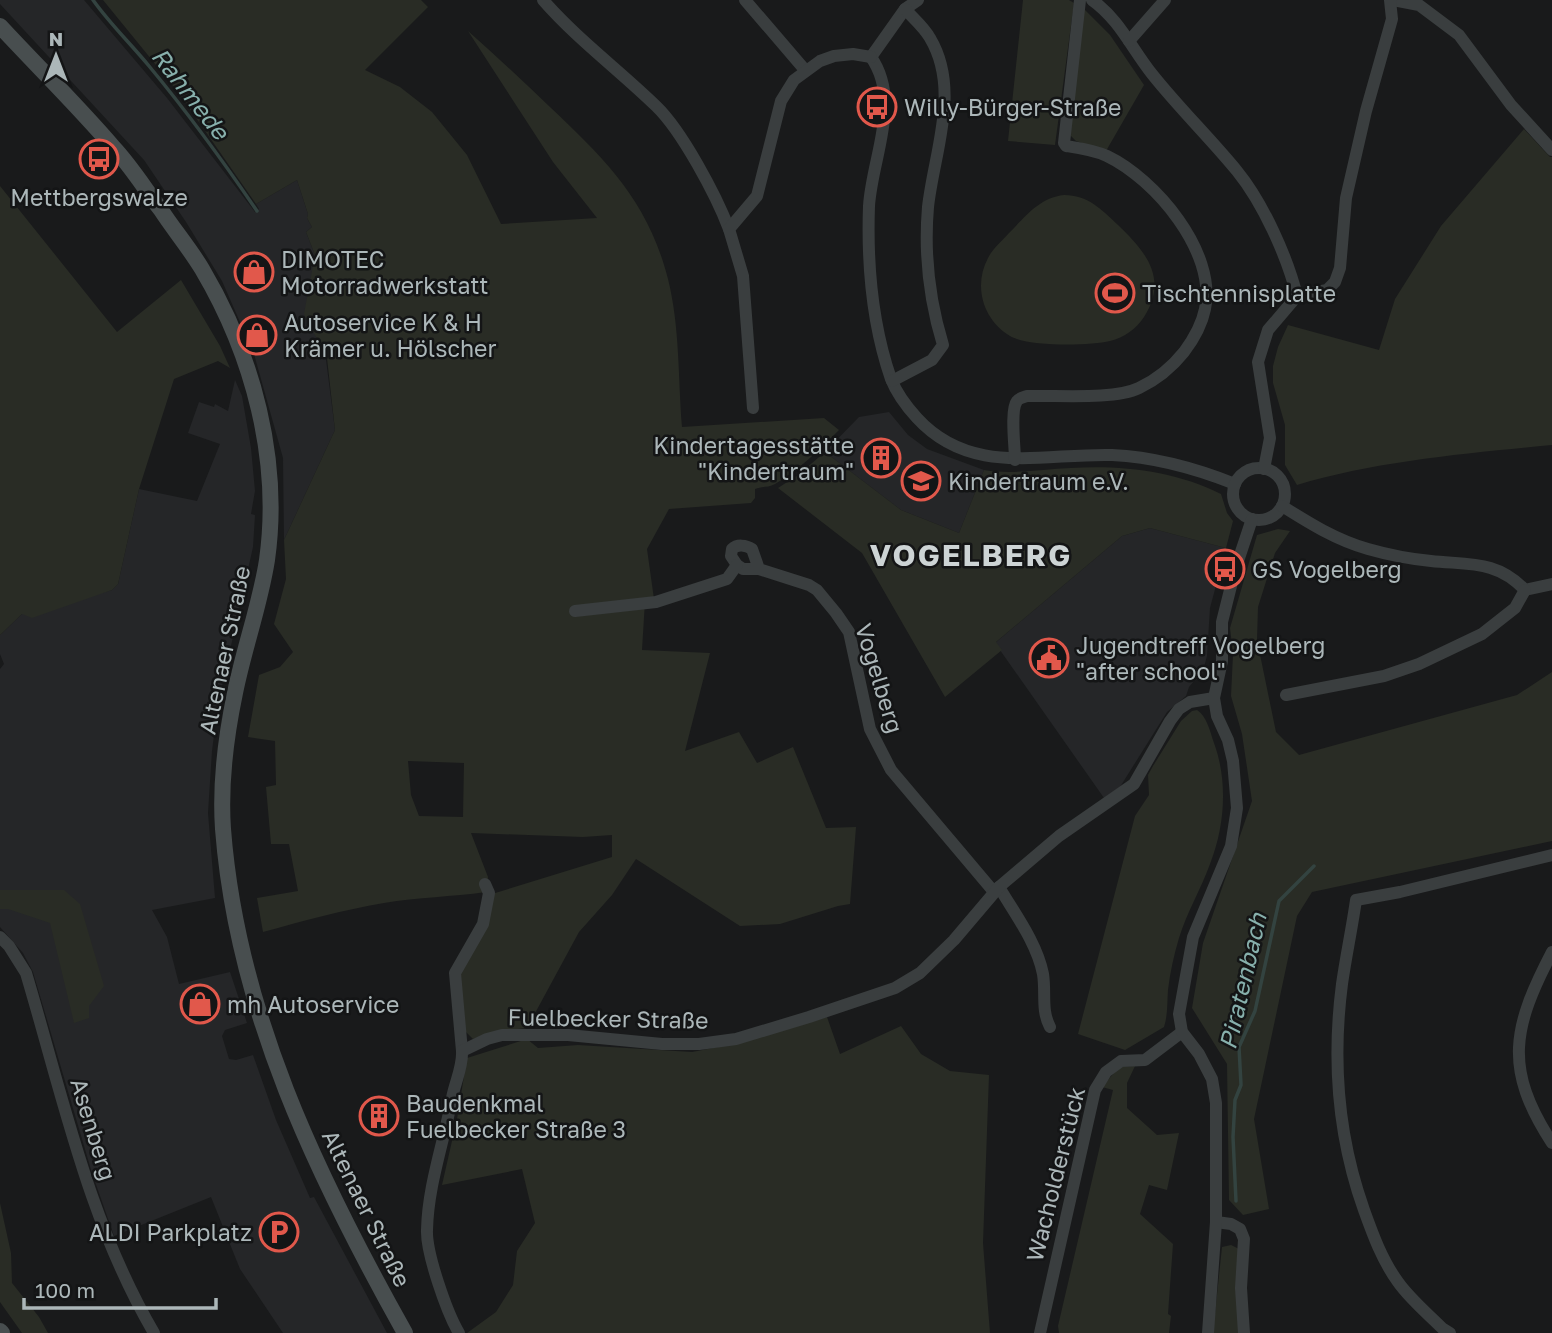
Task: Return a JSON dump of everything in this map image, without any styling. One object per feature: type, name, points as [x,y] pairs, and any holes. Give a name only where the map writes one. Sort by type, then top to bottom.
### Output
[{"type":"main road","name":"Altenaer Straße","points":[[0,26],[114,148],[170,224],[201,268],[234,332],[252,382],[265,449],[270,523],[266,562],[234,693],[226,759],[222,811],[231,896],[250,989],[289,1098],[340,1214],[405,1333]]},
{"type":"street","points":[[543,0],[583,41],[658,108],[685,143],[729,229],[743,275],[753,408]]},
{"type":"street","points":[[745,0],[805,70]]},
{"type":"street","points":[[871,57],[905,9],[918,0]]},
{"type":"street","points":[[1015,460],[1016,401],[1027,396],[1120,394],[1136,390],[1159,376],[1177,360],[1197,330],[1205,310],[1203,272],[1185,229],[1172,209],[1124,166],[1104,155],[1066,146],[1064,143],[1063,129],[1080,0]]},
{"type":"street","points":[[1092,0],[1111,16],[1163,88],[1253,194],[1292,276],[1297,296]]},
{"type":"street","points":[[1129,41],[1165,0]]},
{"type":"street","points":[[1264,469],[1270,438],[1258,362],[1268,330],[1297,296],[1327,290],[1338,275],[1346,198],[1366,111],[1392,19],[1392,0],[1419,5],[1459,35],[1511,105],[1552,150]]},
{"type":"street","points":[[892,381],[932,360],[943,345],[928,288],[927,243],[928,206],[944,125],[941,68],[930,38],[905,9]]},
{"type":"street","points":[[729,229],[757,196],[781,101],[788,88],[805,70],[834,56],[853,54],[871,57],[880,71],[886,107],[869,205],[871,285],[878,335],[892,381],[907,407],[925,426],[943,439],[977,456],[1015,460],[1061,455],[1148,458],[1204,471],[1235,484]]},
{"type":"street","points":[[1264,469],[1278,477],[1283,484],[1282,506],[1268,518],[1252,519],[1238,509],[1234,501],[1235,484],[1244,473],[1264,469]]},
{"type":"street","points":[[1282,506],[1317,528],[1354,545],[1409,558],[1477,563],[1513,576],[1525,590]]},
{"type":"street","points":[[1208,1333],[1216,1222],[1217,1128],[1212,1079],[1199,1054],[1182,1032],[1179,1014],[1193,937],[1231,846],[1237,808],[1233,761],[1228,740],[1217,716],[1214,698],[1222,661],[1222,622],[1252,519]]},
{"type":"street","name":"Vogelberg","points":[[759,569],[752,550],[744,546],[735,546],[732,549],[731,556],[743,569],[759,569],[809,586],[817,590],[836,613],[849,632],[870,729],[891,770],[996,890]]},
{"type":"street","name":"Vogelberg","points":[[575,611],[656,602],[727,579],[737,565]]},
{"type":"street","points":[[1286,695],[1384,676],[1419,664],[1482,634],[1516,608],[1525,590],[1552,583]]},
{"type":"street","name":"Fuelbecker Straße","points":[[463,1051],[502,1035],[568,1035],[662,1044],[699,1044],[736,1039],[895,988],[920,974],[954,940],[996,890],[1059,836],[1135,784],[1170,720],[1179,709],[1190,702],[1214,698]]},
{"type":"street","points":[[1450,1333],[1398,1283],[1378,1248],[1355,1184],[1341,1121],[1337,1078],[1338,1036],[1342,984],[1356,900],[1552,855]]},
{"type":"street","points":[[459,1333],[449,1315],[426,1234],[430,1193],[456,1077],[463,1063],[455,973],[483,924],[489,893],[485,884]]},
{"type":"street","points":[[996,890],[1038,956],[1043,974],[1045,1017],[1051,1027]]},
{"type":"street","name":"Asenberg","points":[[0,937],[16,956],[26,974],[100,1221],[118,1264],[154,1333]]},
{"type":"street","points":[[1552,952],[1531,992],[1520,1027],[1518,1051],[1520,1072],[1528,1097],[1535,1115],[1552,1143]]},
{"type":"street","name":"Wacholderstück","points":[[1040,1333],[1095,1090],[1106,1072],[1121,1061],[1144,1060],[1182,1032]]},
{"type":"street","points":[[1216,1222],[1231,1224],[1240,1229],[1244,1239],[1241,1288],[1244,1333]]},
{"type":"shaded area","points":[[0,0],[84,0],[167,98],[255,212],[259,209],[256,204],[297,180],[312,227],[306,232],[315,255],[314,266],[335,430],[284,540],[283,458],[254,354],[222,281],[144,160],[0,4]]},
{"type":"shaded area","points":[[103,0],[421,0],[428,7],[365,70],[400,87],[432,112],[467,155],[501,224],[597,218],[553,162],[468,31],[607,164],[637,204],[659,251],[668,279],[677,334],[682,427],[824,418],[839,430],[809,459],[784,478],[772,485],[755,489],[755,498],[751,503],[669,509],[647,549],[654,599],[645,601],[642,650],[710,653],[685,751],[739,732],[757,763],[793,747],[826,828],[856,827],[850,904],[780,924],[740,926],[636,859],[612,895],[579,932],[527,1028],[501,1031],[473,1039],[465,1031],[458,972],[492,894],[612,857],[612,835],[583,837],[471,833],[488,877],[486,892],[384,903],[263,932],[257,898],[298,891],[289,844],[271,844],[266,787],[276,785],[275,741],[248,737],[259,675],[280,667],[293,652],[274,624],[286,579],[284,540],[335,430],[327,358],[304,314],[315,255],[306,232],[312,227],[297,180],[256,204],[178,92]],"holes":[[[408,761],[464,763],[463,817],[419,816],[411,795]]]},
{"type":"shaded area","points":[[1023,0],[1069,0],[1074,3],[1055,145],[1008,141]]},
{"type":"shaded area","points":[[1084,9],[1110,35],[1144,85],[1106,151],[1076,141],[1069,134]]},
{"type":"shaded area","points":[[1524,129],[1552,157],[1552,445],[1391,464],[1297,485],[1285,465],[1285,425],[1273,383],[1273,366],[1288,325],[1379,350],[1395,299],[1441,226]]},
{"type":"shaded area","points":[[0,186],[117,332],[181,280],[230,368],[218,361],[174,379],[139,489],[118,584],[112,590],[32,618],[22,614],[0,635]]},
{"type":"shaded area","points":[[1064,195],[1080,197],[1100,208],[1137,245],[1150,266],[1154,278],[1151,303],[1138,325],[1115,340],[1074,345],[1019,340],[993,321],[983,301],[981,280],[992,251],[1034,209],[1047,200]]},
{"type":"shaded area","points":[[235,380],[242,396],[251,448],[255,491],[251,514],[255,515],[253,547],[218,704],[212,751],[208,813],[215,898],[152,910],[167,937],[179,984],[230,972],[247,1023],[225,1030],[222,1036],[229,1059],[236,1060],[253,1055],[276,1120],[310,1198],[314,1197],[387,1333],[283,1333],[240,1269],[211,1197],[114,1236],[92,1173],[33,972],[23,953],[0,927],[0,669],[4,664],[0,654],[0,635],[22,614],[112,590],[118,584],[139,489],[197,501],[220,444],[188,433],[199,402],[214,407],[215,404],[228,411]]},
{"type":"shaded area","name":"Kindertraum e.V.","points":[[889,412],[908,435],[927,449],[984,470],[959,533],[901,510],[825,452],[859,417]]},
{"type":"shaded area","points":[[825,452],[901,510],[959,533],[984,470],[1017,472],[1109,468],[1148,471],[1185,480],[1221,494],[1227,513],[1233,521],[1226,548],[1150,528],[1122,536],[996,642],[1002,650],[945,697],[862,553],[778,488]]},
{"type":"shaded area","points":[[1150,528],[1226,548],[1210,608],[1207,656],[1201,678],[1194,681],[1186,696],[1167,712],[1120,787],[1104,798],[995,643],[1122,536]]},
{"type":"shaded area","points":[[1278,529],[1290,531],[1275,553],[1258,607],[1257,640],[1276,732],[1299,755],[1517,695],[1552,672],[1552,841],[1312,892],[1297,916],[1254,1119],[1269,1209],[1243,1215],[1229,1200],[1227,1064],[1192,1008],[1203,943],[1252,801],[1242,734],[1231,696],[1233,654],[1230,628],[1257,535]]},
{"type":"shaded area","points":[[1197,710],[1208,725],[1221,773],[1223,804],[1219,834],[1210,864],[1177,944],[1164,1027],[1125,1050],[1078,1034],[1135,816],[1149,795],[1148,775],[1181,721]]},
{"type":"shaded area","points":[[0,890],[64,890],[80,904],[104,986],[89,1006],[89,1018],[74,1023],[50,923],[8,909],[0,909]]},
{"type":"shaded area","points":[[827,1017],[840,1054],[901,1026],[921,1054],[950,1071],[989,1075],[983,1243],[990,1333],[467,1333],[496,1312],[513,1285],[517,1251],[535,1223],[522,1169],[442,1185],[467,1058],[527,1039],[538,1048],[578,1045],[692,1052],[739,1043]]},
{"type":"shaded area","points":[[1135,1066],[1127,1083],[1127,1108],[1157,1135],[1179,1133],[1167,1190],[1149,1185],[1140,1214],[1173,1244],[1169,1333],[1059,1333],[1058,1326],[1113,1090],[1102,1087],[1119,1067]]},
{"type":"shaded area","points":[[0,1203],[11,1253],[12,1283],[48,1333],[22,1333],[0,1302]]},
{"type":"shaded area","points":[[1231,1245],[1239,1249],[1239,1333],[1213,1333],[1222,1247]]},
{"type":"waterway","name":"Rahmede","points":[[93,0],[178,101],[257,211]]},
{"type":"waterway","name":"Piratenbach","points":[[1236,1201],[1233,1137],[1235,1100],[1241,1085],[1239,1047],[1255,1011],[1279,901],[1314,866]]},
{"type":"place","name":"Willy-Bürger-Straße","points":[[877,107]]},
{"type":"place","name":"Mettbergswalze","points":[[99,159]]},
{"type":"place","name":"DIMOTEC Motorradwerkstatt","points":[[254,272]]},
{"type":"place","name":"Tischtennisplatte","points":[[1115,293]]},
{"type":"place","name":"Autoservice K & H Krämer u. Hölscher","points":[[257,335]]},
{"type":"place","name":"Kindertagesstätte \"Kindertraum\"","points":[[881,458]]},
{"type":"place","name":"Kindertraum e.V.","points":[[921,481]]},
{"type":"place","name":"GS Vogelberg","points":[[1225,569]]},
{"type":"place","name":"Jugendtreff Vogelberg \"after school\"","points":[[1049,658]]},
{"type":"place","name":"mh Autoservice","points":[[200,1004]]},
{"type":"place","name":"Baudenkmal Fuelbecker Straße 3","points":[[379,1116]]},
{"type":"place","name":"ALDI Parkplatz","points":[[279,1232]]},
{"type":"district","name":"VOGELBERG","points":[[971,555]]}]
